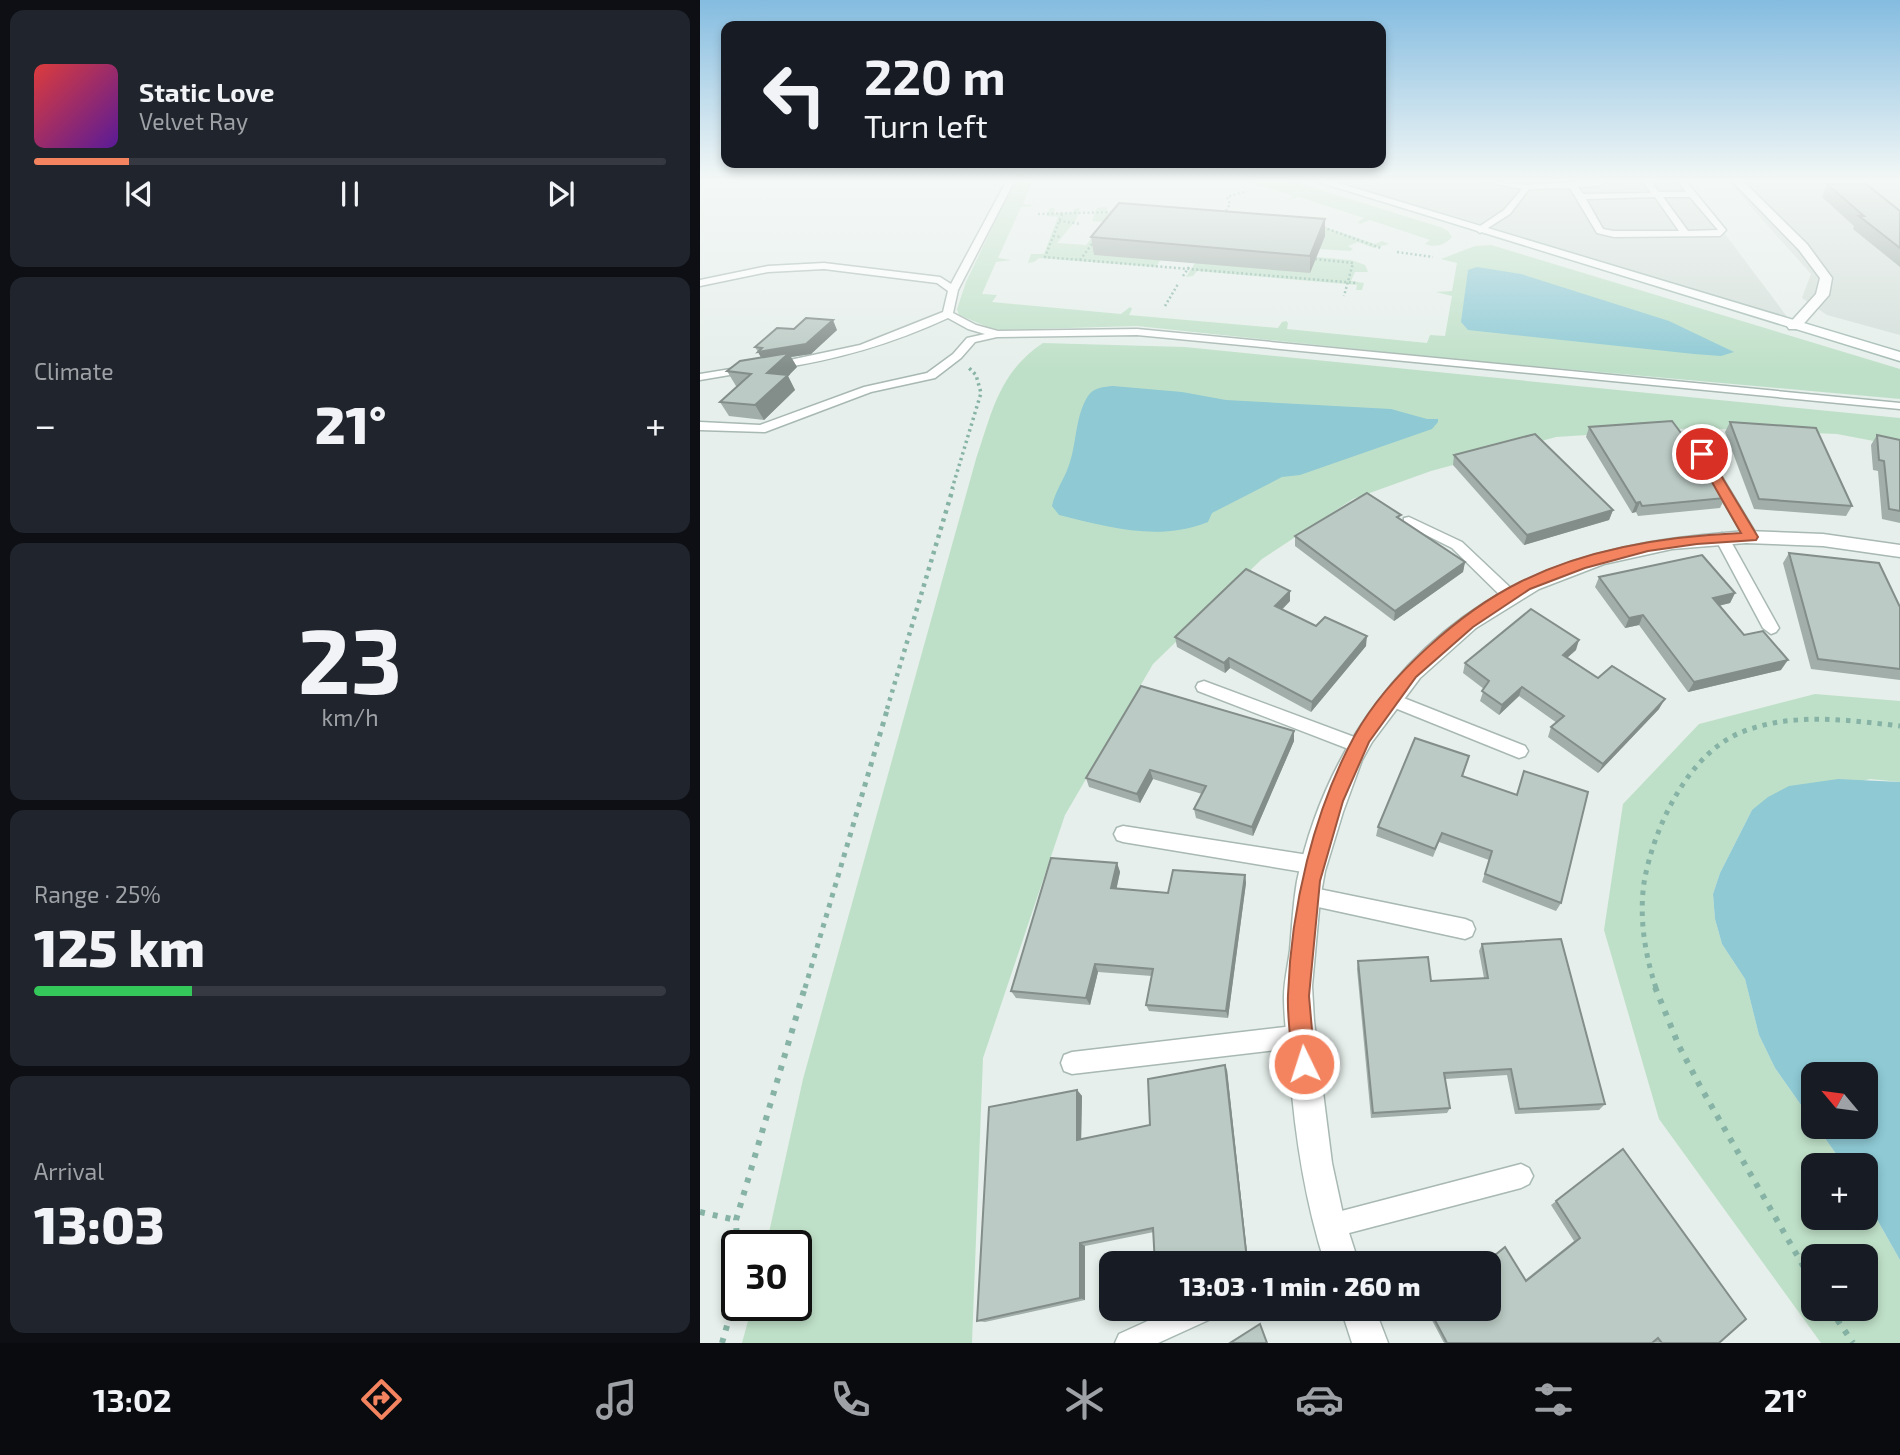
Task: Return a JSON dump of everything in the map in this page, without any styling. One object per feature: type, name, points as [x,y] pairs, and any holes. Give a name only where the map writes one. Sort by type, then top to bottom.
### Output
[{"type":"street","points":[[1521,243],[1900,357]]},
{"type":"street","points":[[1794,326],[1822,295],[1826,278],[1799,243]]},
{"type":"street","points":[[1334,1251],[1308,1119],[1298,996],[1309,896],[1315,864],[1334,801],[1359,746],[1391,699],[1420,664],[1467,623],[1525,586],[1591,561],[1648,546],[1751,537],[1826,540],[1900,551]]},
{"type":"street","points":[[1362,1321],[1370,1343]]},
{"type":"lane","points":[[948,314],[953,290],[978,243]]},
{"type":"lane","points":[[700,283],[768,269],[824,266],[940,280],[953,290]]},
{"type":"lane","points":[[948,314],[972,327],[998,334]]},
{"type":"lane","points":[[700,377],[825,359],[858,351],[919,329],[948,314]]},
{"type":"lane","points":[[700,426],[761,429],[869,390],[931,376],[957,356],[971,340],[998,334],[1137,332],[1900,406]]},
{"type":"lane","points":[[1702,454],[1751,537]]},
{"type":"lane","points":[[1409,521],[1457,545],[1510,596]]},
{"type":"lane","points":[[1721,538],[1771,628]]},
{"type":"lane","points":[[1204,687],[1359,746]]},
{"type":"lane","points":[[1391,699],[1519,751]]},
{"type":"lane","points":[[1123,834],[1315,864]]},
{"type":"lane","points":[[1309,896],[1465,929]]},
{"type":"lane","points":[[1072,1063],[1302,1036]]},
{"type":"lane","points":[[1330,1226],[1521,1176]]},
{"type":"lane","points":[[1128,1343],[1177,1321]]},
{"type":"path","points":[[1050,243],[1045,257],[1357,283]]},
{"type":"path","points":[[1080,260],[1094,243]]},
{"type":"path","points":[[1366,243],[1381,248]]},
{"type":"path","points":[[1397,252],[1433,257]]},
{"type":"path","points":[[1315,259],[1353,263],[1344,296]]},
{"type":"path","points":[[1183,276],[1189,267]]},
{"type":"path","points":[[1165,306],[1178,284]]},
{"type":"path","points":[[736,1230],[736,1220],[981,394],[976,375],[957,356]]},
{"type":"path","points":[[1801,1263],[1734,1149],[1677,1046],[1662,1013],[1650,968],[1643,925],[1643,882],[1648,857],[1665,816],[1696,764],[1723,743],[1761,726],[1803,718],[1900,726]]},
{"type":"path","points":[[700,1212],[736,1220]]},
{"type":"path","points":[[722,1343],[728,1321]]},
{"type":"path","points":[[1838,1321],[1853,1343]]},
{"type":"shaded area","points":[[1522,243],[1732,243],[1794,326]]},
{"type":"shaded area","points":[[1783,243],[1900,243],[1900,335],[1827,315],[1802,298],[1811,274]]},
{"type":"green space","points":[[985,243],[1005,243],[998,258],[1011,260],[996,262],[982,294],[997,295],[992,302],[1121,314],[1130,307],[1132,309],[1129,315],[1278,328],[1286,321],[1287,329],[1427,343],[1430,335],[1445,336],[1452,296],[1436,292],[1452,291],[1457,263],[1441,259],[1475,246],[1491,245],[1900,369],[1900,399],[1442,358],[1137,326],[1002,330],[959,315],[957,309],[966,282]]},
{"type":"green space","points":[[1048,243],[1086,245],[1104,243],[1095,255],[1160,260],[1156,267],[1039,258],[1028,263],[1031,254],[1044,254]]},
{"type":"green space","points":[[1319,243],[1356,243],[1348,246],[1353,249],[1350,251],[1320,249]]},
{"type":"green space","points":[[1360,243],[1389,244],[1374,248]]},
{"type":"green space","points":[[1427,243],[1445,243],[1432,246],[1425,244]]},
{"type":"green space","points":[[1316,257],[1351,260],[1365,265],[1368,272],[1355,272],[1351,281],[1364,283],[1362,290],[1356,290],[1357,285],[1197,271],[1193,276],[1186,277],[1195,263]]},
{"type":"green space","points":[[1043,343],[1185,347],[1900,418],[1900,446],[1837,434],[1695,428],[1556,437],[1431,471],[1353,499],[1262,559],[1153,664],[1065,815],[983,1058],[972,1343],[742,1343],[748,1321],[812,1321],[812,1230],[770,1230],[803,1079],[976,459],[999,394],[1028,354]]},
{"type":"green space","points":[[1815,694],[1900,701],[1900,782],[1870,779],[1752,810],[1720,873],[1713,894],[1715,919],[1722,944],[1745,979],[1759,1035],[1775,1068],[1801,1105],[1801,1139],[1826,1139],[1835,1153],[1801,1153],[1801,1230],[1878,1230],[1878,1221],[1900,1260],[1900,1343],[1821,1343],[1805,1321],[1878,1321],[1878,1244],[1801,1244],[1801,1315],[1659,1119],[1604,930],[1623,804],[1699,724]]},
{"type":"water","points":[[1477,267],[1521,274],[1669,321],[1734,352],[1721,356],[1694,354],[1468,330],[1461,322],[1468,270]]},
{"type":"water","points":[[1113,386],[1182,392],[1226,400],[1391,409],[1427,419],[1438,419],[1438,422],[1432,429],[1300,475],[1282,477],[1212,513],[1208,522],[1171,531],[1133,530],[1059,515],[1052,506],[1069,465],[1078,421],[1088,396],[1099,388]]},
{"type":"water","points":[[1838,779],[1900,782],[1900,1260],[1878,1221],[1878,1153],[1835,1153],[1826,1139],[1878,1139],[1878,1062],[1801,1062],[1801,1105],[1775,1068],[1759,1035],[1745,979],[1722,944],[1715,919],[1713,894],[1720,873],[1752,810],[1768,797],[1789,786]]},
{"type":"building","points":[[1156,243],[1315,243],[1310,256]]},
{"type":"building","points":[[806,318],[833,320],[806,344],[758,352],[762,348],[755,347],[777,328],[794,329]]},
{"type":"building","points":[[789,353],[767,373],[788,375],[755,405],[720,402],[751,374],[727,371],[740,361]]},
{"type":"building","points":[[1672,421],[1690,445],[1685,445],[1725,498],[1642,506],[1640,502],[1636,503],[1589,427]]},
{"type":"building","points":[[1730,422],[1816,428],[1852,506],[1759,499]]},
{"type":"building","points":[[1535,434],[1613,510],[1527,535],[1454,455]]},
{"type":"building","points":[[1877,435],[1900,440],[1900,511],[1889,509],[1884,461],[1879,460]]},
{"type":"building","points":[[1367,493],[1401,515],[1397,517],[1465,562],[1395,611],[1295,536]]},
{"type":"building","points":[[1789,553],[1879,563],[1900,607],[1900,669],[1818,659]]},
{"type":"building","points":[[1702,555],[1735,593],[1713,598],[1744,635],[1763,631],[1788,660],[1694,682],[1643,615],[1629,618],[1599,577]]},
{"type":"building","points":[[1246,569],[1290,591],[1275,606],[1316,626],[1325,617],[1367,636],[1312,702],[1229,658],[1224,663],[1175,637]]},
{"type":"building","points":[[1531,609],[1579,640],[1563,655],[1598,678],[1612,666],[1665,699],[1603,764],[1551,727],[1564,716],[1522,687],[1502,705],[1482,691],[1489,681],[1465,663]]},
{"type":"building","points":[[1141,686],[1294,731],[1252,827],[1194,809],[1206,786],[1150,770],[1137,794],[1086,778]]},
{"type":"building","points":[[1415,738],[1469,756],[1462,776],[1517,795],[1524,771],[1588,792],[1561,903],[1485,874],[1492,851],[1442,833],[1435,849],[1378,827]]},
{"type":"building","points":[[1051,858],[1117,863],[1111,888],[1168,893],[1173,870],[1245,875],[1226,1011],[1146,1005],[1153,969],[1095,964],[1086,998],[1011,991]]},
{"type":"building","points":[[1561,939],[1605,1104],[1519,1109],[1511,1069],[1444,1073],[1450,1108],[1373,1113],[1358,961],[1428,957],[1431,981],[1488,978],[1482,944]]},
{"type":"building","points":[[1225,1065],[1246,1251],[1154,1251],[1153,1228],[1080,1243],[1080,1298],[977,1321],[989,1107],[1077,1090],[1077,1140],[1150,1125],[1148,1079]]},
{"type":"building","points":[[1623,1149],[1746,1319],[1719,1343],[1662,1343],[1658,1338],[1652,1343],[1447,1343],[1435,1321],[1501,1321],[1500,1251],[1505,1247],[1526,1281],[1580,1238],[1556,1201]]},
{"type":"building","points":[[1260,1324],[1267,1343],[1230,1343]]},
{"type":"route","points":[[1304,1064],[1298,996],[1310,881],[1334,801],[1362,738],[1410,673],[1467,623],[1525,586],[1580,564],[1648,546],[1697,539],[1751,537],[1702,454]]}]
